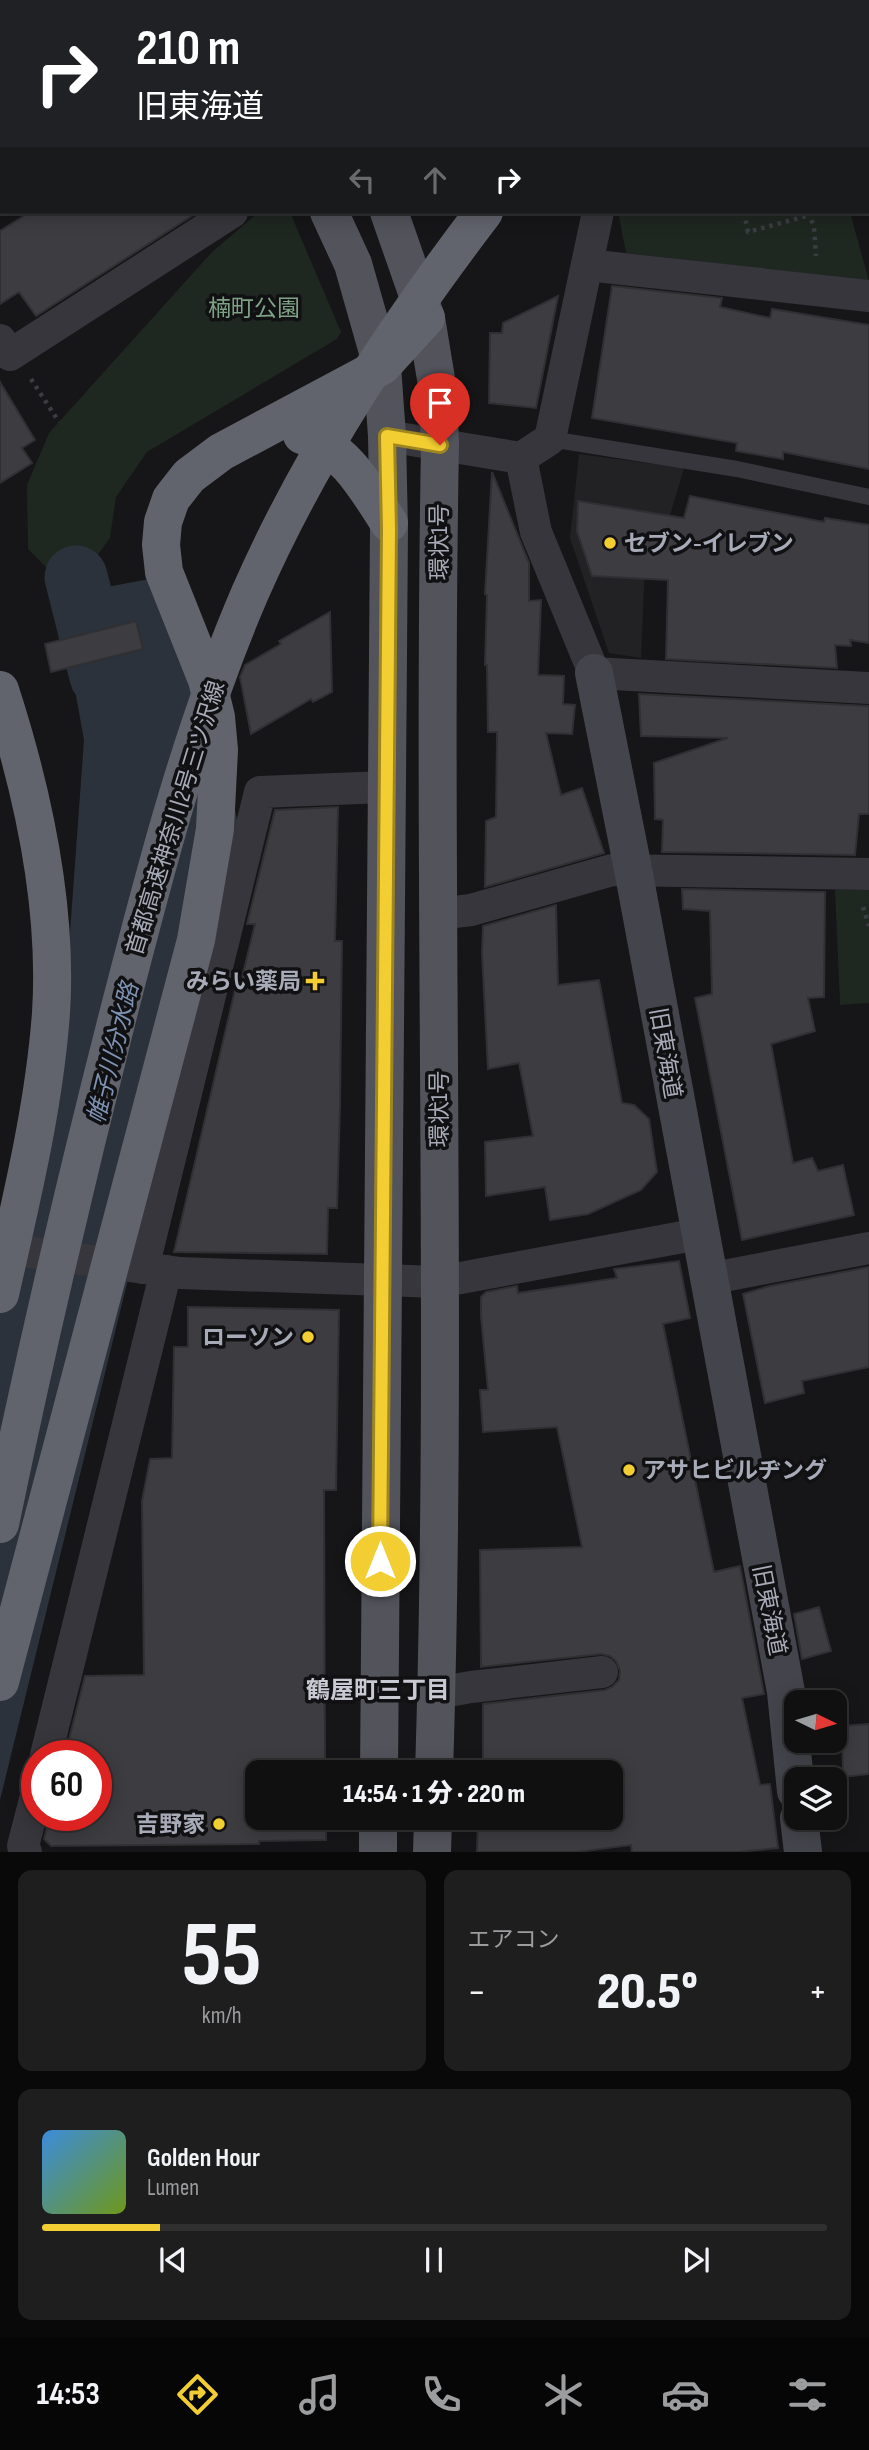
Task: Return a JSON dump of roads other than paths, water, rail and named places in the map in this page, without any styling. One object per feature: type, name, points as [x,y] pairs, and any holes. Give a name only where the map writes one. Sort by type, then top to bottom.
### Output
[{"type":"highway","name":"首都高速神奈川2号三ツ沢線","points":[[0,1426],[59,1170],[128,905],[169,757],[208,641],[260,524],[323,411],[358,355],[459,214]]},
{"type":"highway","name":"首都高速神奈川2号三ツ沢線","points":[[0,1524],[78,1173],[140,929],[180,786],[227,649],[278,533],[340,421],[373,367],[482,214]]},
{"type":"highway","points":[[0,1682],[196,940],[207,882],[219,787],[216,717],[207,680],[164,572],[160,545],[163,522],[171,499],[189,476],[222,452],[382,366],[426,318]]},
{"type":"highway","points":[[268,429],[318,440],[336,452],[349,464],[389,523]]},
{"type":"highway","points":[[0,690],[24,772],[34,820],[49,917],[52,964],[51,1011],[35,1137],[0,1294]]},
{"type":"main road","points":[[330,214],[353,264],[382,366],[387,436],[389,523],[379,1760]]},
{"type":"main road","name":"環状1号","points":[[390,214],[426,318],[438,391],[440,445],[439,1282],[434,1760]]},
{"type":"main road","points":[[378,1830],[378,1852]]},
{"type":"main road","points":[[432,1852],[433,1830]]},
{"type":"street","points":[[0,340],[10,355],[229,214]]},
{"type":"street","points":[[387,436],[522,458],[550,439],[598,214]]},
{"type":"street","points":[[587,265],[869,296]]},
{"type":"street","name":"旧東海道","points":[[522,458],[536,532],[594,673],[786,1692],[794,1767]]},
{"type":"street","points":[[594,673],[869,688]]},
{"type":"street","points":[[49,1740],[145,1268],[260,792],[385,787]]},
{"type":"street","points":[[438,914],[471,910],[612,870],[869,874]]},
{"type":"street","points":[[8,1249],[145,1268],[439,1282],[699,1234]]},
{"type":"street","points":[[708,1279],[869,1248]]},
{"type":"street","points":[[437,1693],[602,1672]]},
{"type":"street","points":[[800,1830],[803,1852]]},
{"type":"street","points":[[26,1852],[23,1846],[27,1831]]},
{"type":"lane","points":[[550,439],[737,469],[869,497]]},
{"type":"water","points":[[182,573],[239,828],[0,1800],[0,1314],[58,1097],[84,740],[58,596]]},
{"type":"waterway","name":"帷子川分水路","points":[[76,577],[101,676]]},
{"type":"place","name":"セブン-イレブン","points":[[610,543]]},
{"type":"place","name":"みらい薬局","points":[[315,981]]},
{"type":"place","name":"ローソン","points":[[308,1337]]},
{"type":"place","name":"アサヒビルヂング","points":[[629,1470]]},
{"type":"place","name":"吉野家","points":[[219,1824]]},
{"type":"district","name":"鶴屋町三丁目","points":[[378,1690]]},
{"type":"park label","name":"楠町公園","points":[[254,308]]}]
